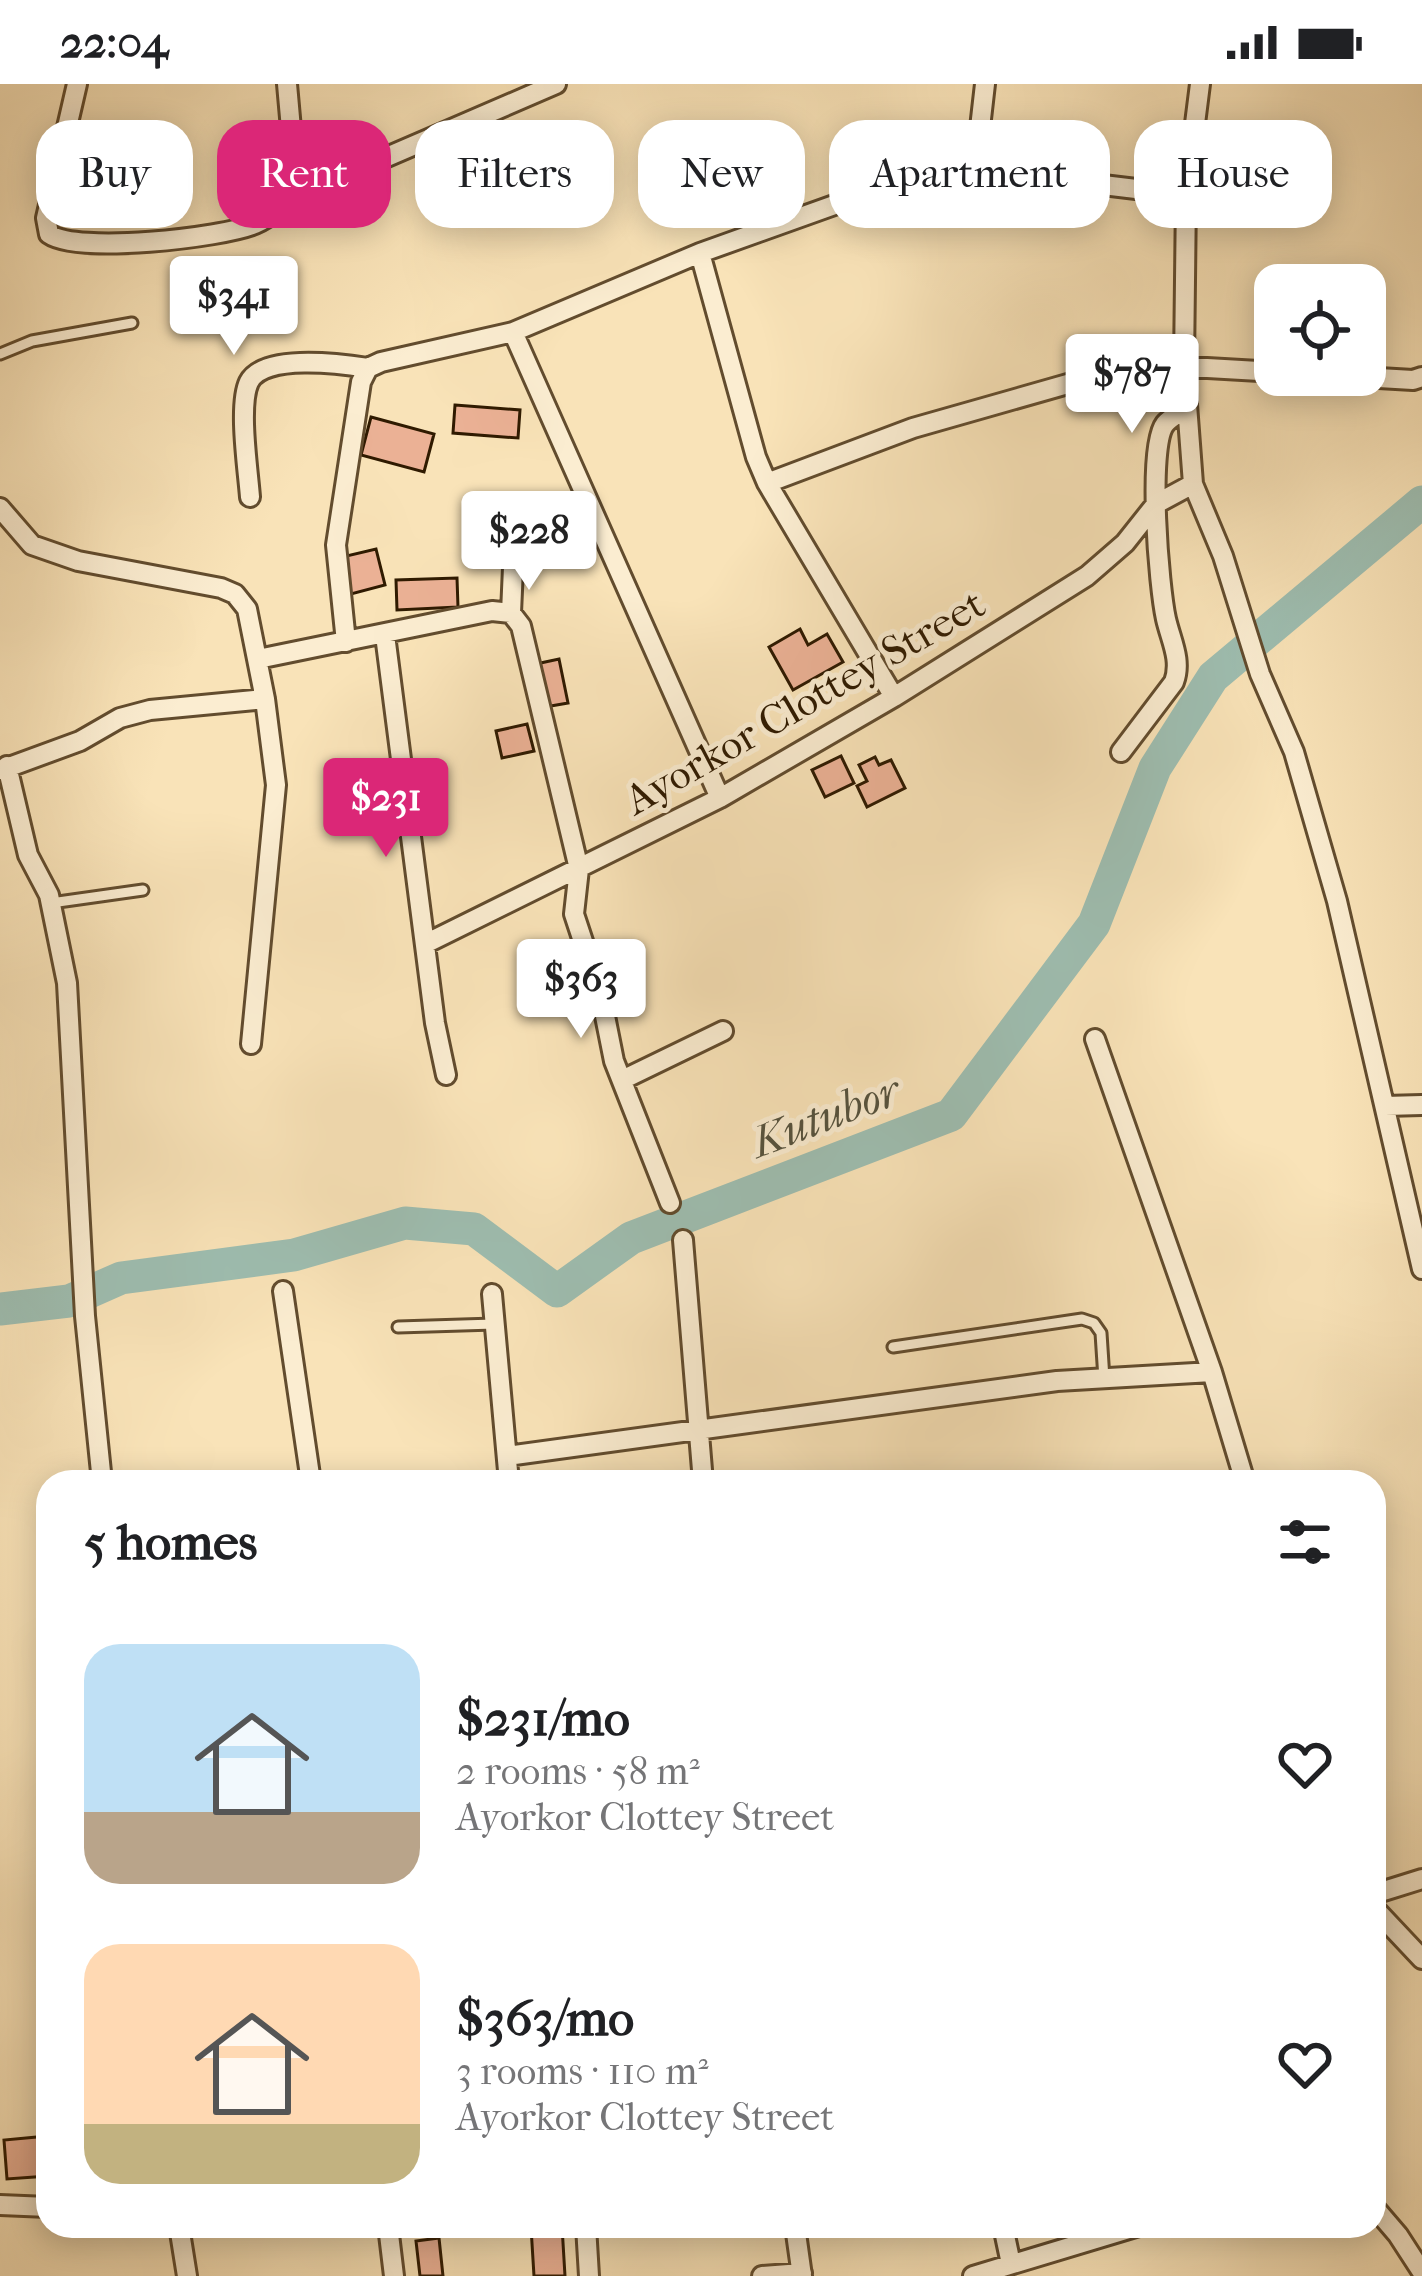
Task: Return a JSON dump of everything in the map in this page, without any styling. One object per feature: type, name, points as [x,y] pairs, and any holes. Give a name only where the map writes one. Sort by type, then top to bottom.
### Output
[{"type":"street","points":[[77,84],[46,218],[49,234],[60,242],[106,244],[242,228]]},
{"type":"street","points":[[287,84],[290,120]]},
{"type":"street","points":[[391,155],[556,84]]},
{"type":"street","points":[[980,120],[985,84]]},
{"type":"street","points":[[1195,120],[1200,84]]},
{"type":"street","points":[[250,497],[246,418],[248,384],[256,374],[300,363],[368,368],[513,332],[700,253],[829,207]]},
{"type":"street","points":[[1186,228],[1184,365],[1193,484],[1223,556],[1260,674],[1294,752],[1331,880],[1422,1269]]},
{"type":"street","points":[[700,253],[746,427],[767,483],[894,697]]},
{"type":"street","points":[[513,332],[720,798]]},
{"type":"street","points":[[767,483],[913,428],[1138,364],[1254,370]]},
{"type":"street","points":[[346,642],[336,545],[361,382],[368,368]]},
{"type":"street","points":[[1386,378],[1422,377]]},
{"type":"street","points":[[1121,752],[1178,670],[1165,616],[1156,504],[1159,440],[1164,425],[1187,407]]},
{"type":"street","name":"Ayorkor Clottey Street","points":[[425,944],[720,798],[894,697],[1087,575],[1125,542],[1156,504],[1193,484]]},
{"type":"street","points":[[0,508],[32,545],[78,561],[221,588],[235,594],[247,608],[276,785],[250,1044]]},
{"type":"street","points":[[515,522],[511,613],[520,626],[580,869],[572,899],[574,914],[601,996],[608,1038],[670,1203]]},
{"type":"street","points":[[258,659],[492,611],[511,613]]},
{"type":"street","points":[[385,635],[446,1075]]},
{"type":"street","points":[[101,1470],[85,1316],[67,983],[51,903],[28,855],[4,768],[80,741],[120,718],[150,710],[265,699]]},
{"type":"street","points":[[622,1080],[723,1031]]},
{"type":"street","points":[[1095,1039],[1242,1470]]},
{"type":"street","points":[[1385,1106],[1422,1105]]},
{"type":"street","points":[[683,1240],[702,1470]]},
{"type":"street","points":[[283,1291],[309,1470]]},
{"type":"street","points":[[492,1294],[508,1470]]},
{"type":"street","points":[[507,1456],[1057,1382],[1212,1372]]},
{"type":"street","points":[[1386,1890],[1422,1879]]},
{"type":"street","points":[[1386,1920],[1422,1959]]},
{"type":"street","points":[[0,2205],[36,2206]]},
{"type":"street","points":[[1386,2221],[1422,2272]]},
{"type":"street","points":[[181,2238],[187,2276]]},
{"type":"street","points":[[389,2238],[394,2276]]},
{"type":"street","points":[[587,2238],[590,2276]]},
{"type":"street","points":[[762,2276],[802,2274],[798,2238]]},
{"type":"street","points":[[1006,2238],[1011,2264]]},
{"type":"street","points":[[973,2276],[1099,2238]]},
{"type":"lane","points":[[0,354],[32,341],[132,323]]},
{"type":"lane","points":[[51,903],[143,890]]},
{"type":"lane","points":[[893,1347],[1082,1319],[1094,1323],[1101,1334],[1104,1379]]},
{"type":"lane","points":[[398,1327],[494,1324]]},
{"type":"building","points":[[455,405],[520,410],[518,438],[453,433]]},
{"type":"building","points":[[371,417],[434,434],[424,472],[361,455]]},
{"type":"building","points":[[564,496],[579,540],[549,550],[534,506]]},
{"type":"building","points":[[376,549],[385,585],[351,594],[342,557]]},
{"type":"building","points":[[457,578],[458,607],[397,610],[396,580]]},
{"type":"building","points":[[800,629],[808,645],[827,634],[843,662],[793,690],[769,647]]},
{"type":"building","points":[[559,659],[568,703],[545,707],[536,664]]},
{"type":"building","points":[[527,724],[534,751],[502,758],[496,731]]},
{"type":"building","points":[[841,756],[854,783],[825,797],[812,770]]},
{"type":"building","points":[[875,757],[879,765],[891,760],[905,788],[867,807],[857,786],[867,781],[859,765]]},
{"type":"building","points":[[36,2137],[36,2177],[7,2179],[4,2140]]},
{"type":"building","points":[[439,2238],[443,2276],[420,2276],[416,2241]]},
{"type":"building","points":[[532,2238],[563,2238],[565,2276],[534,2276]]},
{"type":"waterway","name":"Kutubor","points":[[0,1309],[69,1301],[121,1278],[294,1255],[405,1223],[474,1229],[557,1291],[631,1238],[951,1115],[1094,924],[1155,768],[1213,677],[1422,502]]}]
